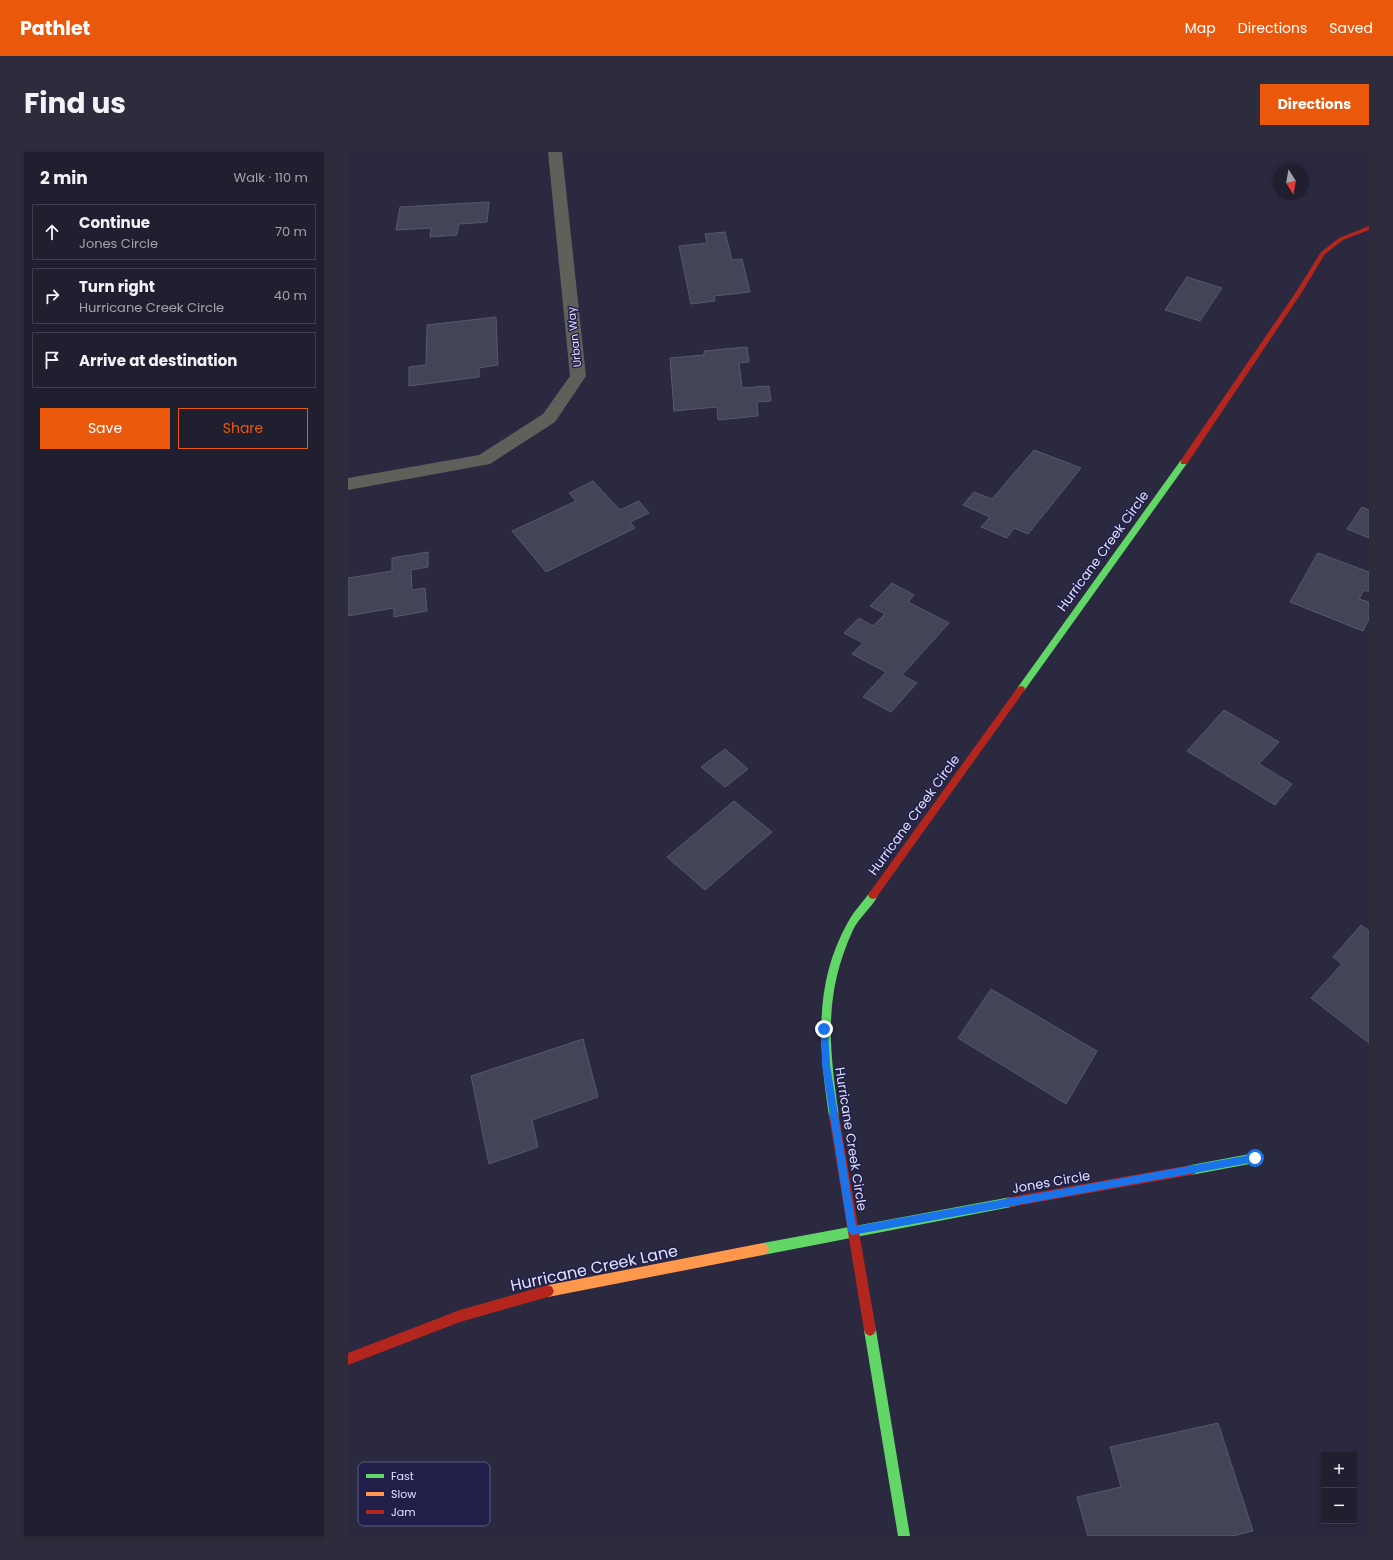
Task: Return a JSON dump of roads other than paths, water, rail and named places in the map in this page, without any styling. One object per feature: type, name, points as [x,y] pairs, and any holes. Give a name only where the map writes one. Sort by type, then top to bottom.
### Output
[{"type":"street","name":"Urban Way","points":[[348,484],[484,460],[549,418],[578,376],[555,152]]},
{"type":"street","name":"Hurricane Creek Circle","points":[[904,1536],[852,1231],[826,1065],[824,1029],[827,998],[834,965],[852,924],[1187,457],[1295,298],[1323,253],[1341,239],[1369,228]]},
{"type":"street","name":"Jones Circle","points":[[852,1231],[1255,1158]]},
{"type":"street","name":"Hurricane Creek Lane","points":[[348,1359],[460,1316],[544,1292],[852,1231]]}]
